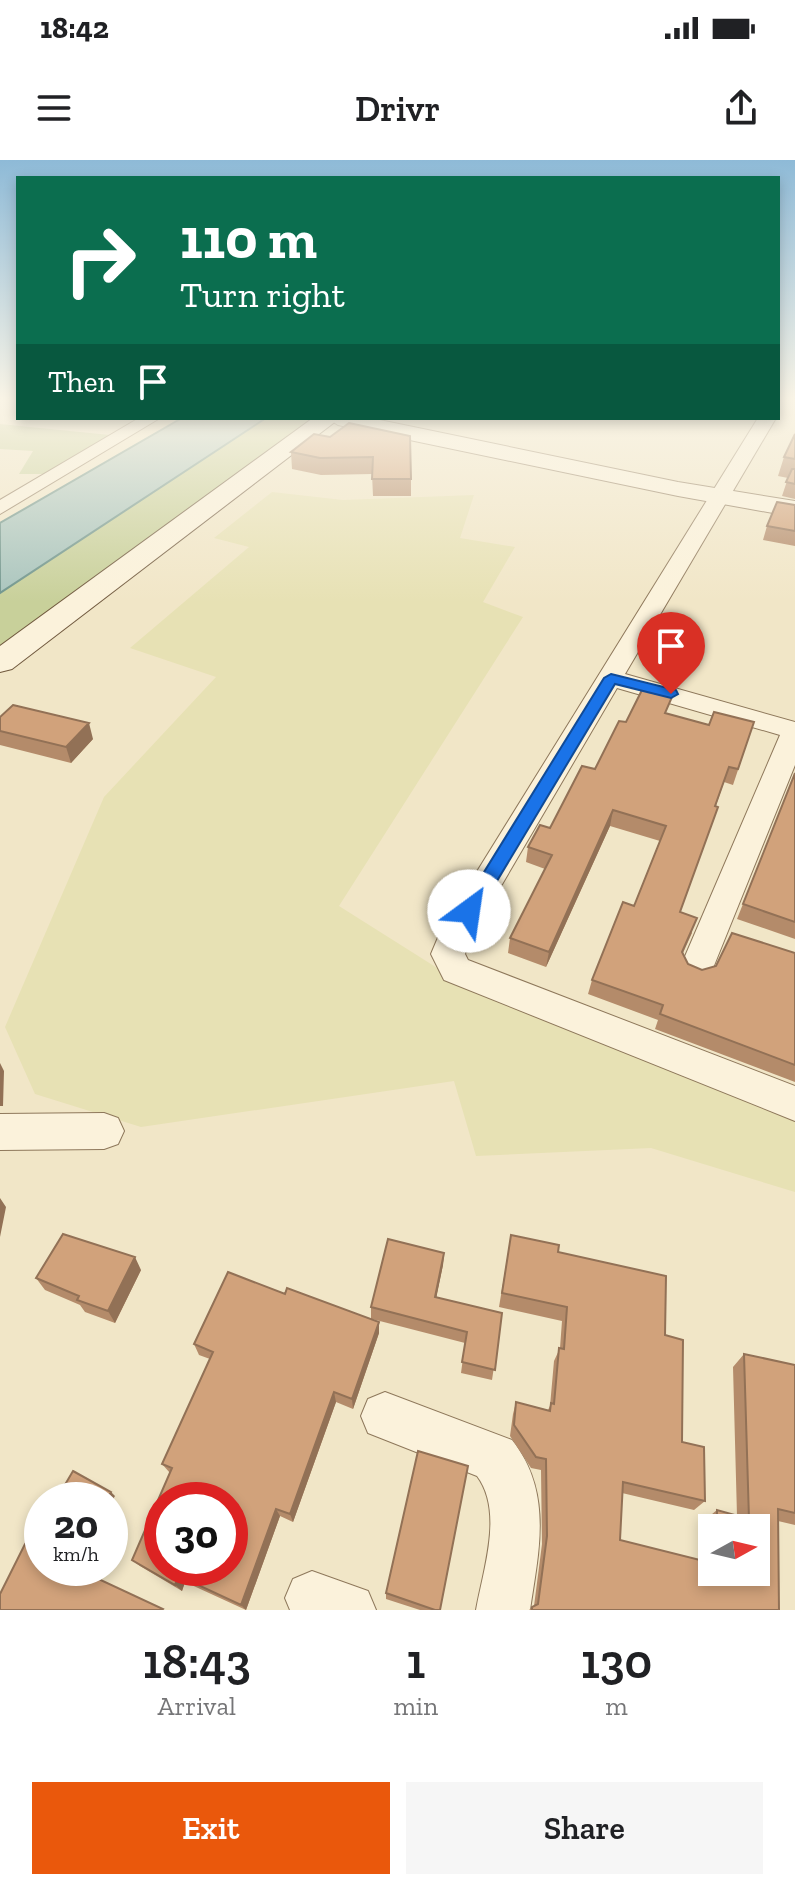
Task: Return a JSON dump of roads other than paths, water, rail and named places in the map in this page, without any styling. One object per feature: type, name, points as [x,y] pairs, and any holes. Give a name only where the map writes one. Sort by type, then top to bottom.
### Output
[{"type":"main road","points":[[0,632],[231,467]]},
{"type":"main road","points":[[0,662],[263,467]]},
{"type":"street","points":[[0,508],[69,467]]},
{"type":"street","points":[[571,467],[795,509]]},
{"type":"street","points":[[609,467],[682,481],[722,494]]},
{"type":"street","points":[[738,467],[454,937],[448,954],[456,970],[795,1104]]},
{"type":"street","points":[[611,678],[795,731],[726,932],[697,968]]},
{"type":"street","points":[[0,1132],[104,1131]]},
{"type":"street","points":[[385,1416],[494,1458],[507,1470],[514,1487],[516,1513],[503,1610]]},
{"type":"water","points":[[98,467],[192,467],[0,593],[0,523]]}]
